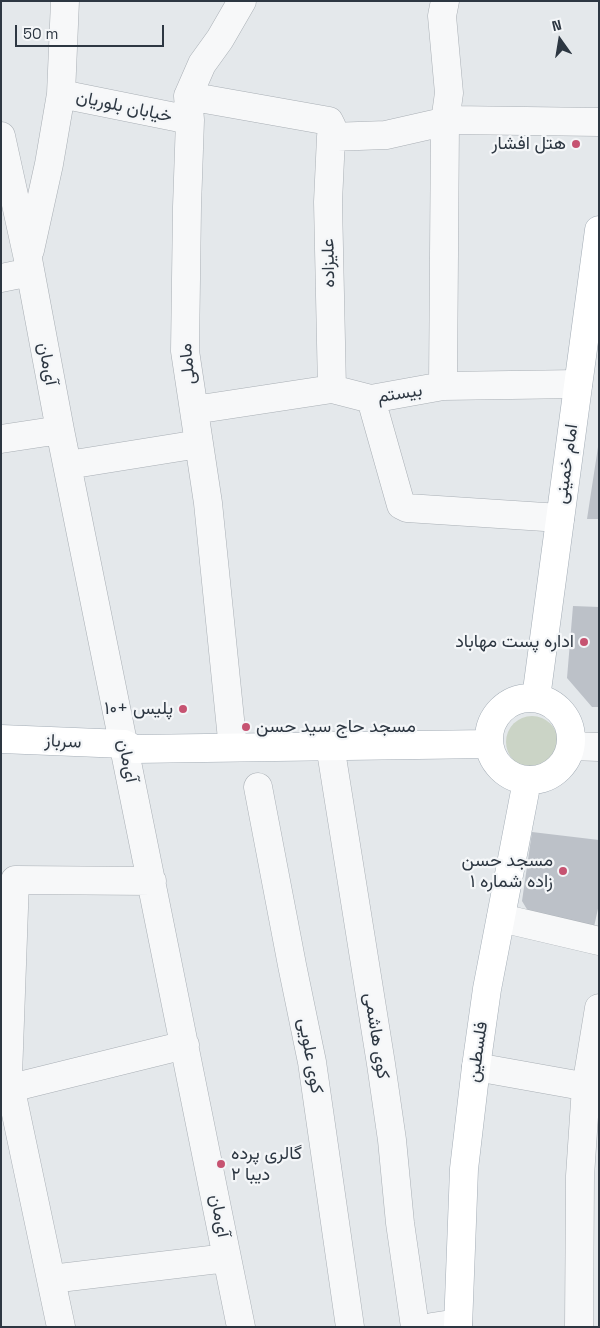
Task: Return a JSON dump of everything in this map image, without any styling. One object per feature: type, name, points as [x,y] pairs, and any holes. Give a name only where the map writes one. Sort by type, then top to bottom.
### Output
[{"type":"main road","name":"امام خمینی","points":[[536,698],[599,230]]},
{"type":"main road","points":[[523,698],[536,698],[549,702],[559,710],[567,721],[571,733],[571,746],[567,758],[555,772],[539,780],[527,781],[514,778],[503,771],[494,761],[488,740],[492,723],[499,712],[510,703],[523,698]]},
{"type":"main road","name":"سرباز","points":[[1,739],[124,744]]},
{"type":"main road","points":[[124,744],[135,740],[488,740]]},
{"type":"main road","points":[[124,744],[135,749],[488,740]]},
{"type":"main road","name":"فلسطین","points":[[458,1325],[464,1169],[476,1067],[487,989],[527,781]]},
{"type":"street","name":"خیابان بلوریان","points":[[65,1],[61,94],[328,121],[332,127],[331,137]]},
{"type":"street","name":"ماملی","points":[[232,739],[208,503],[185,351],[189,108],[202,64],[220,39],[242,1]]},
{"type":"street","points":[[443,386],[445,122],[449,93],[442,16],[445,1]]},
{"type":"street","points":[[1,278],[29,266],[61,94]]},
{"type":"street","points":[[331,137],[386,135],[452,120],[599,122]]},
{"type":"street","name":"آی‌مان","points":[[1,136],[29,266],[60,430],[241,1327]]},
{"type":"street","name":"علیزاده","points":[[331,137],[328,202],[332,389]]},
{"type":"street","name":"بیستم","points":[[194,410],[332,389],[371,400],[443,386],[578,384]]},
{"type":"street","points":[[371,400],[401,505],[407,508],[560,518]]},
{"type":"street","points":[[1,439],[60,430]]},
{"type":"street","points":[[68,465],[199,444]]},
{"type":"street","name":"کوی هاشمی","points":[[330,745],[381,1064],[392,1140],[400,1223],[415,1327]]},
{"type":"street","points":[[571,746],[599,746]]},
{"type":"street","name":"کوی علویی","points":[[258,787],[312,1062],[350,1327]]},
{"type":"street","points":[[61,1327],[8,1076],[15,880],[152,881]]},
{"type":"street","points":[[501,918],[599,942]]},
{"type":"street","points":[[579,1327],[589,1229],[580,1176],[592,1088],[599,1008]]},
{"type":"street","points":[[11,1088],[185,1045]]},
{"type":"street","points":[[476,1067],[592,1088]]},
{"type":"street","points":[[51,1279],[227,1258]]},
{"type":"street","points":[[432,1327],[458,1325]]},
{"type":"green space","points":[[532,716],[546,720],[554,728],[558,742],[554,756],[546,764],[532,768],[518,764],[510,756],[506,742],[510,728],[518,720]]},
{"type":"building","points":[[598,447],[599,519],[587,519]]},
{"type":"building","name":"اداره پست مهاباد","points":[[573,606],[599,607],[599,707],[592,707],[567,678]]},
{"type":"building","name":"مسجد حسن زاده شماره ۱","points":[[532,832],[599,840],[599,904],[594,927],[531,916],[522,901]]},
{"type":"place","name":"هتل افشار","points":[[576,144]]},
{"type":"place","name":"اداره پست مهاباد","points":[[584,642]]},
{"type":"place","name":"پلیس +۱۰","points":[[183,709]]},
{"type":"place","name":"مسجد حاج سید حسن","points":[[246,727]]},
{"type":"place","name":"مسجد حسن زاده شماره ۱","points":[[563,871]]},
{"type":"place","name":"گالری پرده دیبا ۲","points":[[221,1164]]}]
